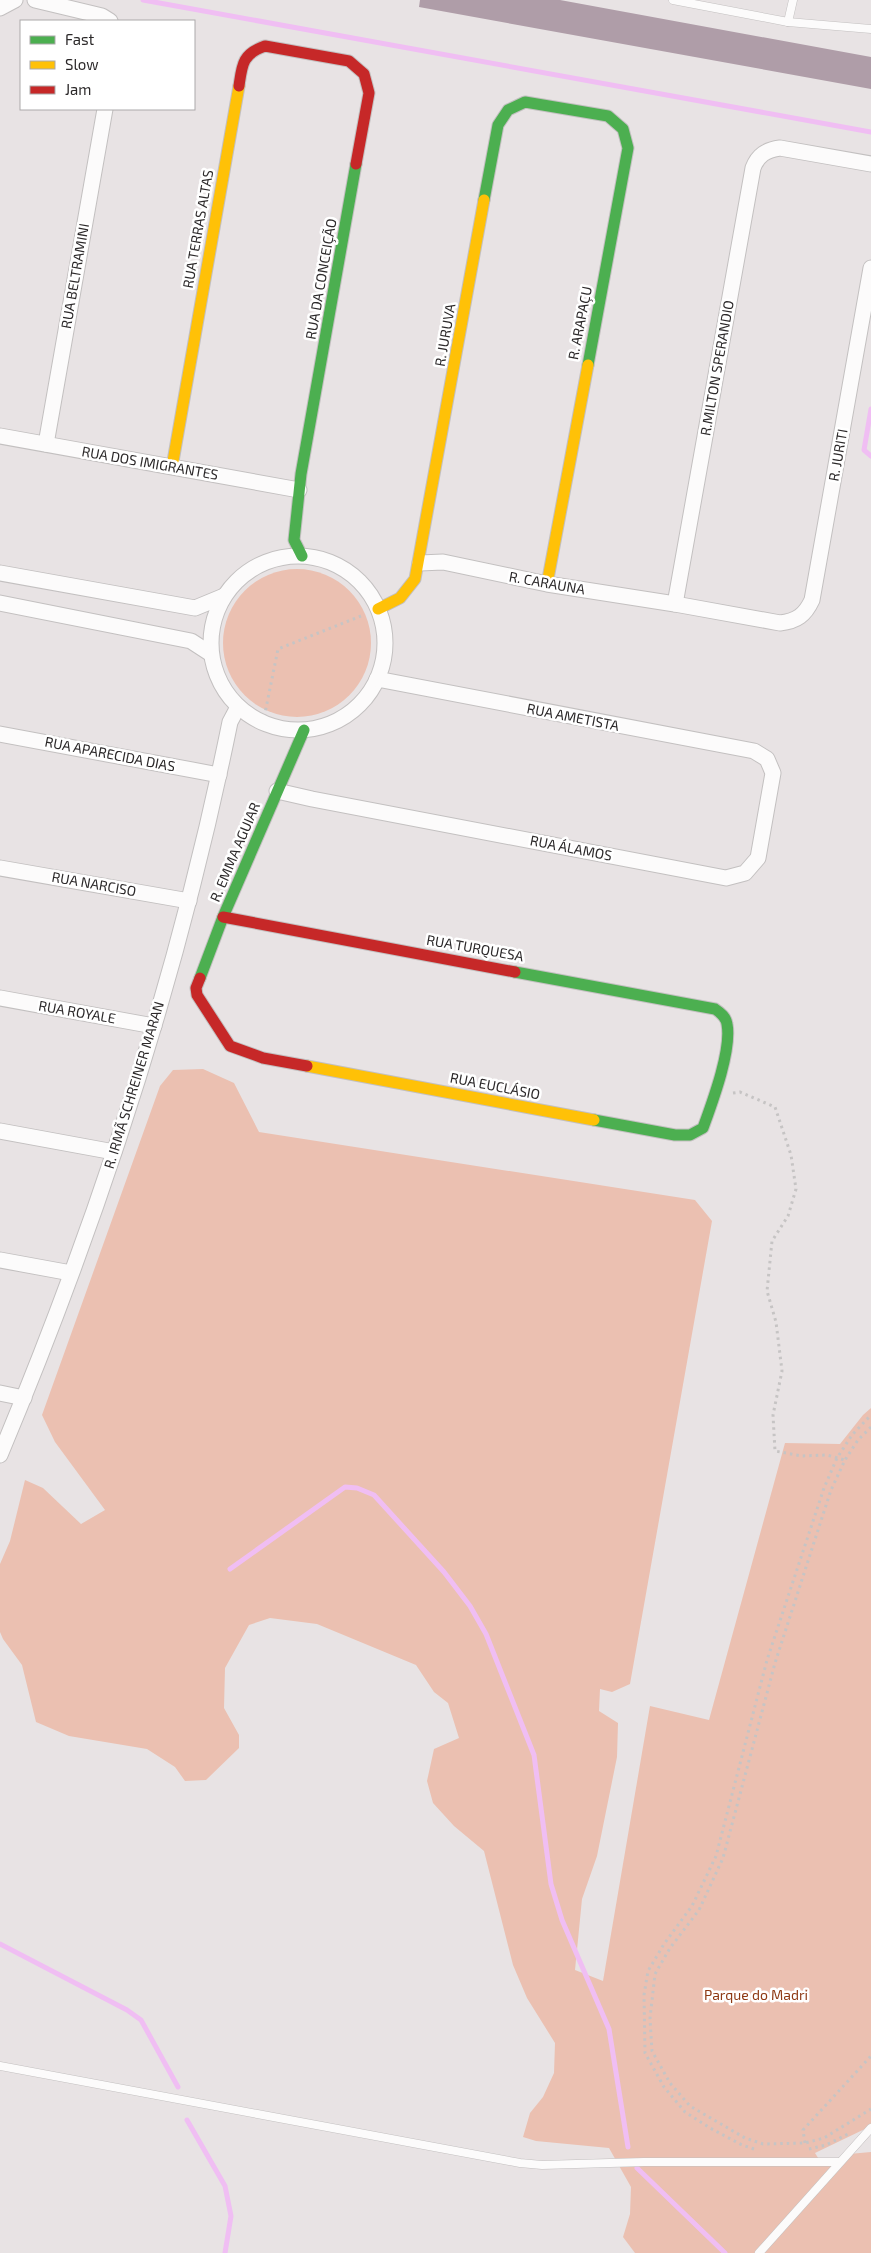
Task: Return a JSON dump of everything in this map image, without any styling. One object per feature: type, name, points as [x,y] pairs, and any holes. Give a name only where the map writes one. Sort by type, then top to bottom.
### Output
[{"type":"street","points":[[0,8],[15,0]]},
{"type":"street","points":[[34,0],[102,16],[108,20]]},
{"type":"street","name":"RUA TERRAS ALTAS","points":[[172,467],[243,62],[248,54],[256,48],[265,46],[303,52]]},
{"type":"street","name":"RUA DA CONCEIÇÃO","points":[[302,556],[294,540],[299,490],[369,93],[364,74],[349,60],[303,52]]},
{"type":"street","name":"R. JURUVA","points":[[378,609],[394,604],[406,593],[415,579],[420,563],[498,125],[508,110],[525,102],[566,109]]},
{"type":"street","name":"R. ARAPAÇU","points":[[547,584],[628,148],[623,128],[616,120],[608,116],[566,109]]},
{"type":"street","name":"RUA BELTRAMINI","points":[[46,444],[105,110]]},
{"type":"street","name":"R.MILTON SPERANDIO","points":[[675,604],[753,168],[756,160],[763,153],[771,149],[780,148],[871,164]]},
{"type":"street","name":"R. JURITI","points":[[780,623],[790,622],[800,617],[807,610],[812,600],[871,268]]},
{"type":"street","name":"RUA DOS IMIGRANTES","points":[[0,436],[299,490]]},
{"type":"street","points":[[302,556],[334,563],[348,572],[365,588],[378,609],[384,630],[384,652],[377,679],[360,704],[348,714],[322,727],[304,730],[285,729],[263,724],[238,707],[220,683],[211,654],[212,624],[224,596],[234,584],[258,565],[280,558],[302,556]]},
{"type":"street","name":"R. CARAUNA","points":[[420,563],[443,562],[547,584],[780,623]]},
{"type":"street","points":[[0,573],[195,608],[224,596]]},
{"type":"street","points":[[0,603],[191,641],[211,654]]},
{"type":"street","name":"RUA AMETISTA","points":[[377,679],[754,751],[766,760]]},
{"type":"street","name":"R. IRMÃ SCHREINER MARAN","points":[[0,1455],[24,1398],[114,1152],[154,1026],[189,901],[230,722],[238,707]]},
{"type":"street","name":"R. EMMA AGUIAR","points":[[196,988],[223,917],[304,730]]},
{"type":"street","name":"RUA APARECIDA DIAS","points":[[0,734],[219,775]]},
{"type":"street","name":"RUA ÁLAMOS","points":[[278,791],[726,878],[745,873],[758,858],[773,773],[766,760]]},
{"type":"street","name":"RUA NARCISO","points":[[0,868],[189,901]]},
{"type":"street","name":"RUA TURQUESA","points":[[223,917],[708,1006],[721,1013]]},
{"type":"street","name":"RUA EUCLÁSIO","points":[[196,988],[196,995],[230,1046],[263,1058],[675,1135],[690,1135],[703,1128],[715,1095],[727,1033],[725,1019],[721,1013]]},
{"type":"street","name":"RUA ROYALE","points":[[0,998],[154,1026]]},
{"type":"street","points":[[0,1131],[114,1152]]},
{"type":"street","points":[[0,1260],[71,1273]]},
{"type":"street","points":[[0,1393],[24,1398]]},
{"type":"lane","points":[[673,0],[788,22],[871,29]]},
{"type":"lane","points":[[788,22],[792,0]]},
{"type":"lane","points":[[0,2066],[511,2162],[542,2165],[644,2162],[839,2162]]},
{"type":"lane","points":[[759,2253],[871,2128]]},
{"type":"path","points":[[263,724],[278,649],[378,609]]},
{"type":"path","points":[[715,1095],[740,1092],[775,1107],[791,1155],[796,1189],[788,1216],[772,1242],[767,1291],[776,1322],[782,1371],[773,1415],[775,1451],[802,1456],[827,1455],[845,1460]]},
{"type":"path","points":[[762,2152],[742,2145],[685,2112],[664,2087],[645,2053],[642,2018],[644,1995],[648,1971],[664,1944],[692,1906],[716,1856],[768,1660],[824,1488],[837,1458],[852,1435],[871,1415]]},
{"type":"path","points":[[871,1426],[858,1440],[845,1460],[832,1490],[775,1663],[723,1858],[699,1910],[670,1948],[655,1974],[651,1996],[652,2051],[670,2083],[690,2106],[745,2138],[763,2144],[805,2143],[824,2138],[871,2109]]},
{"type":"path","points":[[805,2143],[803,2130],[871,2056]]},
{"type":"path","points":[[806,2150],[826,2145],[855,2130]]},
{"type":"green space","points":[[297,569],[325,574],[338,581],[349,591],[359,602],[366,615],[371,643],[366,671],[359,684],[349,695],[338,705],[325,712],[297,717],[269,712],[256,705],[245,695],[235,684],[228,671],[223,643],[228,615],[235,602],[245,591],[256,581],[269,574]]},
{"type":"green space","name":"Parque do Madri","points":[[203,1069],[234,1083],[259,1132],[695,1200],[712,1221],[630,1684],[612,1692],[600,1689],[599,1711],[618,1723],[617,1757],[597,1856],[582,1899],[575,1970],[603,1981],[650,1706],[709,1720],[785,1443],[840,1444],[871,1408],[871,2126],[815,2153],[820,2161],[832,2162],[849,2154],[871,2152],[871,2253],[635,2253],[623,2237],[630,2214],[631,2187],[609,2148],[536,2141],[523,2137],[530,2113],[543,2097],[554,2073],[555,2043],[527,1998],[513,1965],[484,1851],[454,1826],[433,1803],[427,1781],[434,1749],[459,1738],[448,1703],[434,1692],[416,1665],[317,1624],[270,1618],[249,1625],[225,1668],[224,1708],[239,1735],[239,1748],[206,1780],[185,1781],[175,1767],[147,1749],[69,1736],[36,1722],[22,1665],[0,1632],[0,1564],[10,1541],[25,1480],[43,1488],[81,1524],[105,1510],[55,1442],[42,1415],[160,1086],[173,1070]]},
{"type":"building","points":[[420,0],[560,0],[871,57],[871,89],[419,7]]},
{"type":"waterway","points":[[143,0],[871,132]]},
{"type":"waterway","points":[[871,409],[864,450],[871,456]]},
{"type":"waterway","points":[[230,1569],[345,1487],[357,1488],[374,1495],[444,1572],[470,1606],[486,1634],[534,1755],[551,1884],[562,1920],[609,2029],[628,2147]]},
{"type":"waterway","points":[[0,1944],[127,2010],[141,2020],[178,2087]]},
{"type":"waterway","points":[[187,2120],[225,2186],[231,2216],[225,2253]]},
{"type":"waterway","points":[[637,2168],[725,2253]]},
{"type":"traffic: fast","points":[[484,200],[498,125],[508,110],[525,102],[608,116],[623,129],[628,148],[588,365]]},
{"type":"traffic: fast","points":[[302,556],[294,540],[301,474],[356,164]]},
{"type":"traffic: fast","points":[[200,978],[223,917],[304,730]]},
{"type":"traffic: fast","points":[[515,972],[715,1009],[726,1019],[727,1048],[716,1091],[703,1128],[690,1135],[675,1135],[594,1120]]},
{"type":"traffic: slow","points":[[172,467],[239,86]]},
{"type":"traffic: slow","points":[[378,609],[400,598],[415,579],[484,200]]},
{"type":"traffic: slow","points":[[547,584],[588,365]]},
{"type":"traffic: slow","points":[[307,1066],[594,1120]]},
{"type":"traffic: jam","points":[[239,86],[244,61],[257,49],[265,46],[349,61],[364,74],[369,93],[356,164]]},
{"type":"traffic: jam","points":[[223,917],[515,972]]},
{"type":"traffic: jam","points":[[200,978],[196,988],[197,995],[230,1046],[263,1058],[307,1066]]}]
